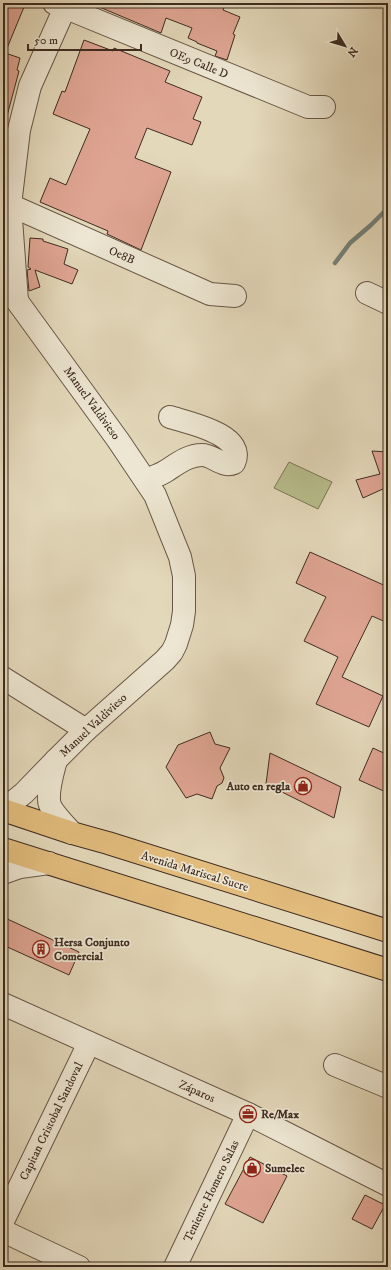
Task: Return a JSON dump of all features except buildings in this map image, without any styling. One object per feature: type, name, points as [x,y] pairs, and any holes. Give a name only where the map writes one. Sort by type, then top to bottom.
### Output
[{"type":"main road","name":"Avenida Mariscal Sucre","points":[[3,810],[72,833],[388,931]]},
{"type":"main road","points":[[3,849],[388,970]]},
{"type":"street","name":"OE9 Calle D","points":[[62,5],[308,107],[324,107]]},
{"type":"street","name":"Manuel Valdivieso","points":[[3,810],[24,793],[86,730],[165,660],[172,652],[176,644],[181,629],[184,611],[184,576],[180,557],[155,495],[114,433],[10,294],[10,205],[19,130],[30,86],[62,5]]},
{"type":"street","name":"Oe8B","points":[[10,205],[210,294],[235,296]]},
{"type":"street","points":[[367,293],[388,303]]},
{"type":"street","points":[[146,480],[195,455],[204,455],[226,465],[234,463],[236,458],[236,451],[231,442],[222,436],[208,429],[170,417]]},
{"type":"street","points":[[3,678],[86,730]]},
{"type":"street","name":"Manuel Valdivieso","points":[[56,760],[50,787],[49,802],[57,817],[72,833]]},
{"type":"street","points":[[3,873],[20,867],[48,863]]},
{"type":"street","name":"Záparos","points":[[3,1004],[248,1114],[388,1185]]},
{"type":"street","name":"Capitan Cristobal Sandoval","points":[[3,1221],[89,1042]]},
{"type":"street","points":[[335,1065],[388,1087]]},
{"type":"street","name":"Teniente Homero Salas","points":[[175,1267],[248,1114]]},
{"type":"street","points":[[3,1231],[80,1267]]},
{"type":"green space","points":[[289,462],[332,482],[318,509],[274,488]]},
{"type":"waterway","points":[[335,263],[350,243],[388,208]]},
{"type":"place","name":"Auto en regla","points":[[303,786]]},
{"type":"place","name":"Hersa Conjunto Comercial","points":[[41,949]]},
{"type":"place","name":"Re/Max","points":[[248,1114]]},
{"type":"place","name":"Sumelec","points":[[252,1168]]}]
